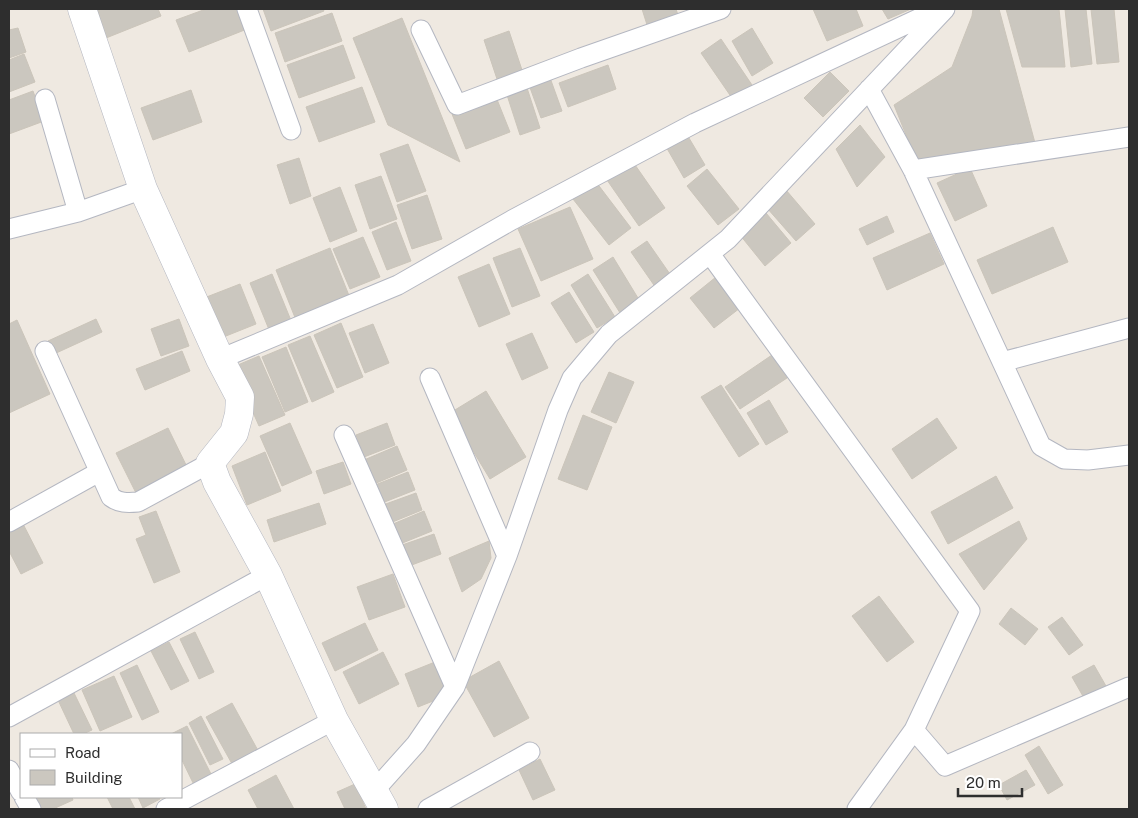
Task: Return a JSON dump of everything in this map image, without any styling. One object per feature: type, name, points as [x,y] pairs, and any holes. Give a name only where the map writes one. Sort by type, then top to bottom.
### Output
[{"type":"street","points":[[45,351],[111,497],[117,501],[138,502],[210,463],[234,433],[239,414],[240,397],[220,359],[142,189],[82,9]]},
{"type":"street","points":[[247,9],[291,130]]},
{"type":"street","points":[[421,30],[457,105],[581,58],[721,9]]},
{"type":"street","points":[[220,359],[398,285],[512,220],[695,122],[939,9]]},
{"type":"street","points":[[210,463],[217,482],[268,575],[334,720],[379,800],[455,687],[507,556],[558,410],[572,378],[609,334],[728,240],[945,9]]},
{"type":"street","points":[[869,89],[912,170],[1041,446],[1064,459],[1088,460],[1129,455]]},
{"type":"street","points":[[45,98],[78,212]]},
{"type":"street","points":[[912,170],[1129,138]]},
{"type":"street","points":[[9,229],[78,212],[142,189]]},
{"type":"street","points":[[710,254],[970,611],[914,730],[857,809]]},
{"type":"street","points":[[1002,362],[1129,328]]},
{"type":"street","points":[[430,378],[507,556]]},
{"type":"street","points":[[344,435],[455,687]]},
{"type":"street","points":[[9,522],[99,472]]},
{"type":"street","points":[[9,717],[268,575]]},
{"type":"street","points":[[914,730],[945,766],[1129,687]]},
{"type":"street","points":[[166,809],[334,720]]},
{"type":"street","points":[[428,809],[530,752]]},
{"type":"street","points":[[9,770],[20,790]]},
{"type":"street","points":[[25,798],[31,809]]},
{"type":"building","points":[[94,9],[158,9],[161,16],[106,38]]},
{"type":"building","points":[[206,9],[239,9],[247,29],[189,52],[176,20]]},
{"type":"building","points":[[263,9],[323,9],[324,11],[271,31]]},
{"type":"building","points":[[642,9],[676,9],[680,21],[649,31]]},
{"type":"building","points":[[813,9],[856,9],[863,26],[827,41]]},
{"type":"building","points":[[882,9],[911,9],[888,19]]},
{"type":"building","points":[[973,9],[999,9],[1035,143],[917,162],[894,105],[952,67]]},
{"type":"building","points":[[1006,9],[1059,9],[1065,67],[1022,67]]},
{"type":"building","points":[[1065,9],[1086,9],[1092,64],[1071,67]]},
{"type":"building","points":[[1091,9],[1114,9],[1119,62],[1097,64]]},
{"type":"building","points":[[332,13],[342,41],[285,62],[275,33]]},
{"type":"building","points":[[402,18],[460,162],[388,125],[353,38]]},
{"type":"building","points":[[18,28],[26,52],[9,58],[9,30]]},
{"type":"building","points":[[752,28],[773,63],[752,76],[732,41]]},
{"type":"building","points":[[509,31],[522,70],[497,79],[484,40]]},
{"type":"building","points":[[721,39],[752,85],[732,98],[701,53]]},
{"type":"building","points":[[343,45],[355,78],[299,98],[287,65]]},
{"type":"building","points":[[24,54],[35,82],[9,92],[9,60]]},
{"type":"building","points":[[608,65],[616,89],[568,107],[559,83]]},
{"type":"building","points":[[830,72],[849,91],[823,117],[804,98]]},
{"type":"building","points":[[549,75],[562,111],[541,118],[528,82]]},
{"type":"building","points":[[362,87],[375,122],[319,142],[306,107]]},
{"type":"building","points":[[527,88],[540,128],[520,135],[507,95]]},
{"type":"building","points":[[191,90],[202,122],[153,140],[141,108]]},
{"type":"building","points":[[33,91],[44,121],[9,134],[9,100]]},
{"type":"building","points":[[496,97],[510,132],[466,149],[452,114]]},
{"type":"building","points":[[860,125],[885,157],[857,187],[836,149]]},
{"type":"building","points":[[686,133],[705,165],[684,178],[665,145]]},
{"type":"building","points":[[408,144],[426,191],[397,202],[380,154]]},
{"type":"building","points":[[299,158],[311,196],[290,204],[277,165]]},
{"type":"building","points":[[633,162],[665,208],[639,226],[607,180]]},
{"type":"building","points":[[970,168],[987,206],[955,221],[937,183]]},
{"type":"building","points":[[707,169],[739,209],[718,225],[687,186]]},
{"type":"building","points":[[381,176],[397,219],[370,229],[355,185]]},
{"type":"building","points":[[596,182],[631,228],[609,245],[573,199]]},
{"type":"building","points":[[340,187],[357,231],[330,242],[313,198]]},
{"type":"building","points":[[786,190],[815,224],[796,241],[767,208]]},
{"type":"building","points":[[427,195],[442,239],[412,249],[397,205]]},
{"type":"building","points":[[570,207],[593,259],[541,281],[518,229]]},
{"type":"building","points":[[766,213],[791,243],[765,266],[740,235]]},
{"type":"building","points":[[887,216],[894,232],[867,245],[859,229]]},
{"type":"building","points":[[396,222],[411,261],[387,270],[372,232]]},
{"type":"building","points":[[1053,227],[1068,262],[992,294],[977,260]]},
{"type":"building","points":[[930,233],[944,264],[887,290],[873,258]]},
{"type":"building","points":[[363,237],[380,277],[350,289],[333,249]]},
{"type":"building","points":[[647,241],[672,277],[656,288],[631,252]]},
{"type":"building","points":[[330,248],[350,298],[296,320],[276,270]]},
{"type":"building","points":[[520,248],[540,296],[512,307],[493,258]]},
{"type":"building","points":[[613,257],[641,303],[622,316],[593,270]]},
{"type":"building","points":[[489,264],[510,314],[479,327],[458,277]]},
{"type":"building","points":[[272,274],[292,323],[270,332],[250,283]]},
{"type":"building","points":[[588,274],[615,317],[597,328],[571,285]]},
{"type":"building","points":[[716,277],[740,308],[714,328],[690,298]]},
{"type":"building","points":[[240,284],[256,324],[221,338],[204,298]]},
{"type":"building","points":[[569,292],[594,332],[576,343],[551,303]]},
{"type":"building","points":[[96,319],[102,332],[54,354],[48,341]]},
{"type":"building","points":[[179,319],[189,346],[161,356],[151,329]]},
{"type":"building","points":[[17,320],[50,394],[9,413],[9,324]]},
{"type":"building","points":[[341,323],[363,377],[337,388],[314,335]]},
{"type":"building","points":[[373,324],[389,363],[365,373],[349,333]]},
{"type":"building","points":[[532,333],[548,368],[522,380],[506,344]]},
{"type":"building","points":[[310,336],[334,392],[312,402],[288,345]]},
{"type":"building","points":[[286,347],[308,402],[285,412],[262,357]]},
{"type":"building","points":[[182,351],[190,371],[145,390],[136,369]]},
{"type":"building","points":[[772,355],[787,378],[740,409],[725,387]]},
{"type":"building","points":[[259,356],[285,415],[259,426],[233,367]]},
{"type":"building","points":[[609,372],[634,382],[616,423],[591,412]]},
{"type":"building","points":[[721,385],[759,444],[739,457],[701,397]]},
{"type":"building","points":[[486,391],[526,457],[490,479],[450,413]]},
{"type":"building","points":[[769,400],[788,432],[766,445],[747,413]]},
{"type":"building","points":[[583,415],[612,427],[587,490],[558,479]]},
{"type":"building","points":[[937,418],[957,448],[912,479],[892,449]]},
{"type":"building","points":[[290,423],[312,473],[282,486],[260,436]]},
{"type":"building","points":[[387,423],[395,445],[364,457],[356,435]]},
{"type":"building","points":[[168,428],[189,471],[138,497],[116,453]]},
{"type":"building","points":[[397,446],[407,470],[374,484],[364,460]]},
{"type":"building","points":[[265,452],[281,491],[247,505],[232,466]]},
{"type":"building","points":[[343,462],[351,484],[324,494],[316,471]]},
{"type":"building","points":[[408,472],[415,490],[382,503],[375,485]]},
{"type":"building","points":[[996,476],[1013,508],[948,544],[931,512]]},
{"type":"building","points":[[416,493],[422,510],[390,523],[383,505]]},
{"type":"building","points":[[319,503],[326,524],[274,542],[267,520]]},
{"type":"building","points":[[156,511],[180,572],[154,583],[136,539],[146,535],[139,517]]},
{"type":"building","points":[[424,511],[432,531],[400,544],[393,524]]},
{"type":"building","points":[[20,518],[43,563],[21,574],[9,551],[9,524]]},
{"type":"building","points":[[1019,521],[1027,539],[984,590],[959,554]]},
{"type":"building","points":[[434,534],[441,554],[409,566],[402,545]]},
{"type":"building","points":[[489,541],[491,558],[481,579],[462,592],[449,558]]},
{"type":"building","points":[[393,574],[405,607],[369,620],[357,587]]},
{"type":"building","points":[[879,596],[914,642],[887,662],[852,616]]},
{"type":"building","points":[[1011,608],[1038,629],[1025,645],[999,624]]},
{"type":"building","points":[[1062,617],[1083,645],[1069,655],[1048,627]]},
{"type":"building","points":[[365,623],[378,650],[335,671],[322,643]]},
{"type":"building","points":[[195,632],[214,672],[199,679],[180,639]]},
{"type":"building","points":[[169,642],[189,681],[171,690],[151,651]]},
{"type":"building","points":[[383,652],[399,684],[359,704],[343,672]]},
{"type":"building","points":[[499,661],[529,718],[494,737],[463,681]]},
{"type":"building","points":[[435,662],[448,695],[418,707],[405,674]]},
{"type":"building","points":[[137,665],[159,712],[142,720],[120,673]]},
{"type":"building","points":[[1094,665],[1106,686],[1084,698],[1072,677]]},
{"type":"building","points":[[114,676],[132,717],[100,731],[82,690]]},
{"type":"building","points":[[74,693],[92,730],[85,733],[74,733],[58,700]]},
{"type":"building","points":[[232,703],[261,756],[236,771],[206,717]]},
{"type":"building","points":[[201,716],[223,759],[210,765],[189,723]]},
{"type":"building","points":[[187,726],[213,778],[195,787],[182,760],[182,733],[173,733]]},
{"type":"building","points":[[1039,746],[1063,785],[1048,794],[1025,755]]},
{"type":"building","points":[[540,759],[555,790],[533,800],[519,770]]},
{"type":"building","points":[[1026,770],[1035,785],[1007,800],[999,785]]},
{"type":"building","points":[[276,775],[294,809],[258,809],[248,790]]},
{"type":"building","points":[[355,784],[366,809],[345,809],[337,792]]},
{"type":"building","points":[[33,798],[72,798],[73,800],[53,809],[38,809]]},
{"type":"building","points":[[108,798],[130,798],[135,809],[113,809]]},
{"type":"building","points":[[138,798],[160,798],[160,799],[143,808]]}]
